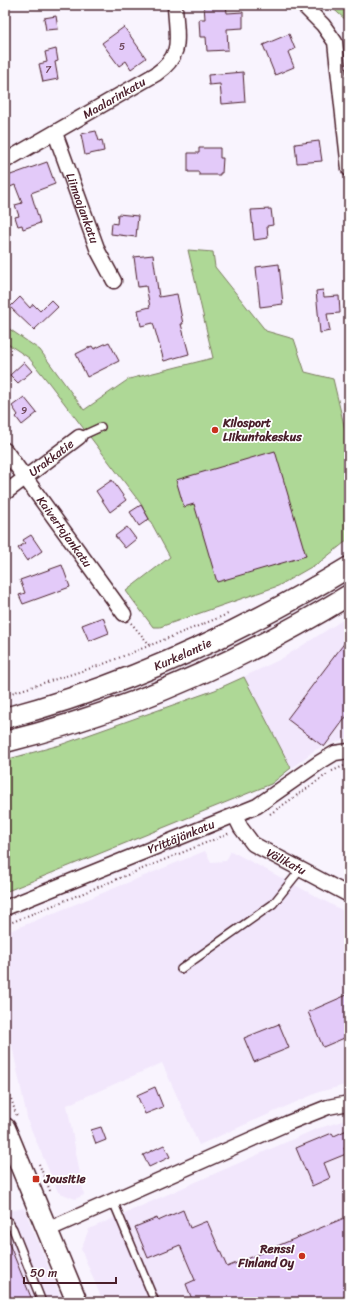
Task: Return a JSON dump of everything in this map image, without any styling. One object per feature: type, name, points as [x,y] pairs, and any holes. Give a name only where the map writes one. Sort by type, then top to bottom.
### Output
[{"type":"main road","name":"Kurkelantie","points":[[5,718],[77,696],[140,673],[207,644],[309,591],[349,567]]},
{"type":"main road","name":"Kurkelantie","points":[[5,742],[79,721],[150,696],[272,639],[349,595]]},
{"type":"main road","points":[[5,1128],[77,1302]]},
{"type":"street","name":"Maalarinkatu","points":[[5,161],[156,74],[169,63],[174,56],[177,46],[175,5]]},
{"type":"street","points":[[303,5],[343,50],[349,169]]},
{"type":"street","name":"Liimaajankatu","points":[[55,133],[98,251],[114,281]]},
{"type":"street","name":"Urakkatie","points":[[5,493],[25,476],[79,437]]},
{"type":"street","name":"Kaivertajankatu","points":[[5,450],[124,614]]},
{"type":"street","name":"Yrittäjänkatu","points":[[5,908],[257,806],[335,753],[349,751]]},
{"type":"street","name":"Välikatu","points":[[235,816],[241,828],[253,844],[349,895]]},
{"type":"street","points":[[47,1230],[288,1123],[328,1107],[349,1103]]},
{"type":"lane","points":[[79,437],[101,427]]},
{"type":"lane","points":[[181,969],[273,904],[301,869]]},
{"type":"lane","points":[[112,1201],[155,1302]]},
{"type":"lane","points":[[5,1220],[8,1221],[13,1229],[42,1302]]},
{"type":"path","points":[[124,614],[150,645]]},
{"type":"path","points":[[5,694],[101,665],[229,614]]},
{"type":"shaded area","points":[[349,616],[349,737],[315,750],[271,784],[5,892],[5,773],[216,690],[281,659]]},
{"type":"shaded area","points":[[205,851],[211,862],[226,861],[231,851],[349,914],[349,1084],[319,1092],[199,1145],[162,1063],[67,1105],[84,1195],[75,1199],[58,1192],[28,1122],[5,1012],[5,933]]},
{"type":"shaded area","points":[[349,1119],[349,1302],[103,1302],[81,1249],[89,1229],[316,1129]]},
{"type":"shaded area","points":[[24,1208],[63,1302],[5,1302],[5,1212]]},
{"type":"green space","points":[[329,5],[349,5],[349,19],[347,21]]},
{"type":"green space","name":"Kilosport Liikuntakeskus","points":[[188,250],[213,252],[215,267],[266,331],[294,339],[305,372],[333,379],[349,446],[349,539],[320,562],[278,586],[160,627],[153,627],[126,591],[170,557],[141,504],[49,383],[29,358],[5,342],[5,326],[40,350],[84,410],[129,379],[213,358]]},
{"type":"green space","points":[[244,677],[291,768],[271,784],[5,892],[5,760],[60,745],[215,690]]},
{"type":"building","points":[[204,5],[226,5],[227,13],[243,12],[243,28],[227,29],[228,50],[207,51],[206,37],[200,37],[199,19],[205,19]]},
{"type":"building","points":[[56,16],[58,29],[46,30],[44,18]]},
{"type":"building","points":[[124,27],[146,58],[131,69],[126,61],[119,66],[102,43]]},
{"type":"building","points":[[289,34],[295,49],[288,52],[294,67],[275,75],[263,45]]},
{"type":"building","points":[[56,49],[58,61],[55,62],[58,79],[43,82],[39,64],[47,62],[45,52]]},
{"type":"building","points":[[243,72],[245,102],[222,104],[220,84],[209,85],[208,75]]},
{"type":"building","points":[[96,131],[99,141],[102,140],[104,151],[85,155],[81,134]]},
{"type":"building","points":[[319,141],[322,161],[297,163],[295,144]]},
{"type":"building","points":[[199,148],[220,148],[220,158],[223,158],[222,173],[220,173],[220,175],[199,175],[199,172],[188,172],[188,153],[199,153]]},
{"type":"building","points":[[47,162],[55,184],[31,193],[40,223],[23,229],[22,225],[18,226],[15,217],[19,216],[15,205],[22,203],[15,185],[5,189],[5,177]]},
{"type":"building","points":[[271,209],[273,225],[267,226],[268,238],[254,240],[251,210]]},
{"type":"building","points":[[118,214],[138,216],[136,237],[111,234],[112,223],[117,224]]},
{"type":"building","points":[[153,255],[159,297],[177,294],[183,324],[181,324],[189,354],[164,361],[153,323],[141,326],[138,310],[150,307],[146,286],[138,287],[134,257]]},
{"type":"building","points":[[279,264],[283,304],[260,307],[256,267]]},
{"type":"building","points":[[323,290],[324,297],[339,296],[340,313],[327,314],[330,331],[320,333],[316,291]]},
{"type":"building","points":[[20,297],[30,308],[33,304],[40,311],[51,300],[58,307],[34,330],[10,307]]},
{"type":"building","points":[[109,342],[119,361],[87,377],[76,354],[92,346],[94,349]]},
{"type":"building","points":[[24,362],[32,371],[18,383],[10,375]]},
{"type":"building","points":[[24,397],[37,413],[22,425],[16,417],[18,415],[12,406]]},
{"type":"building","points":[[275,451],[306,556],[217,582],[194,504],[184,507],[176,480]]},
{"type":"building","points":[[112,480],[126,500],[110,512],[96,491]]},
{"type":"building","points":[[141,505],[149,519],[139,526],[130,512]]},
{"type":"building","points":[[127,527],[136,539],[125,548],[115,536]]},
{"type":"building","points":[[31,535],[42,551],[27,561],[18,548],[25,543],[23,540]]},
{"type":"building","points":[[62,565],[70,587],[23,604],[19,595],[25,593],[20,580]]},
{"type":"building","points":[[103,617],[109,633],[89,641],[82,625]]},
{"type":"building","points":[[349,637],[349,713],[324,747],[287,719]]},
{"type":"building","points":[[349,994],[349,1036],[323,1047],[308,1012]]},
{"type":"building","points":[[279,1024],[289,1048],[254,1062],[244,1038]]},
{"type":"building","points":[[155,1087],[163,1107],[145,1114],[137,1095]]},
{"type":"building","points":[[101,1127],[106,1140],[96,1144],[91,1130]]},
{"type":"building","points":[[349,1129],[349,1146],[344,1148],[346,1154],[324,1163],[330,1178],[312,1186],[296,1148],[332,1133],[334,1136]]},
{"type":"building","points":[[164,1145],[170,1157],[149,1167],[143,1155]]},
{"type":"building","name":"Renssi Finland Oy","points":[[183,1210],[190,1228],[207,1221],[227,1267],[349,1216],[349,1296],[336,1302],[193,1302],[186,1284],[195,1280],[180,1245],[148,1258],[135,1227],[157,1218],[158,1221]]},
{"type":"building","points":[[5,1234],[33,1302],[5,1302]]},
{"type":"place","name":"Kilosport Liikuntakeskus","points":[[215,430]]},
{"type":"place","name":"Jousitie","points":[[36,1179]]},
{"type":"place","name":"Renssi Finland Oy","points":[[302,1256]]}]
